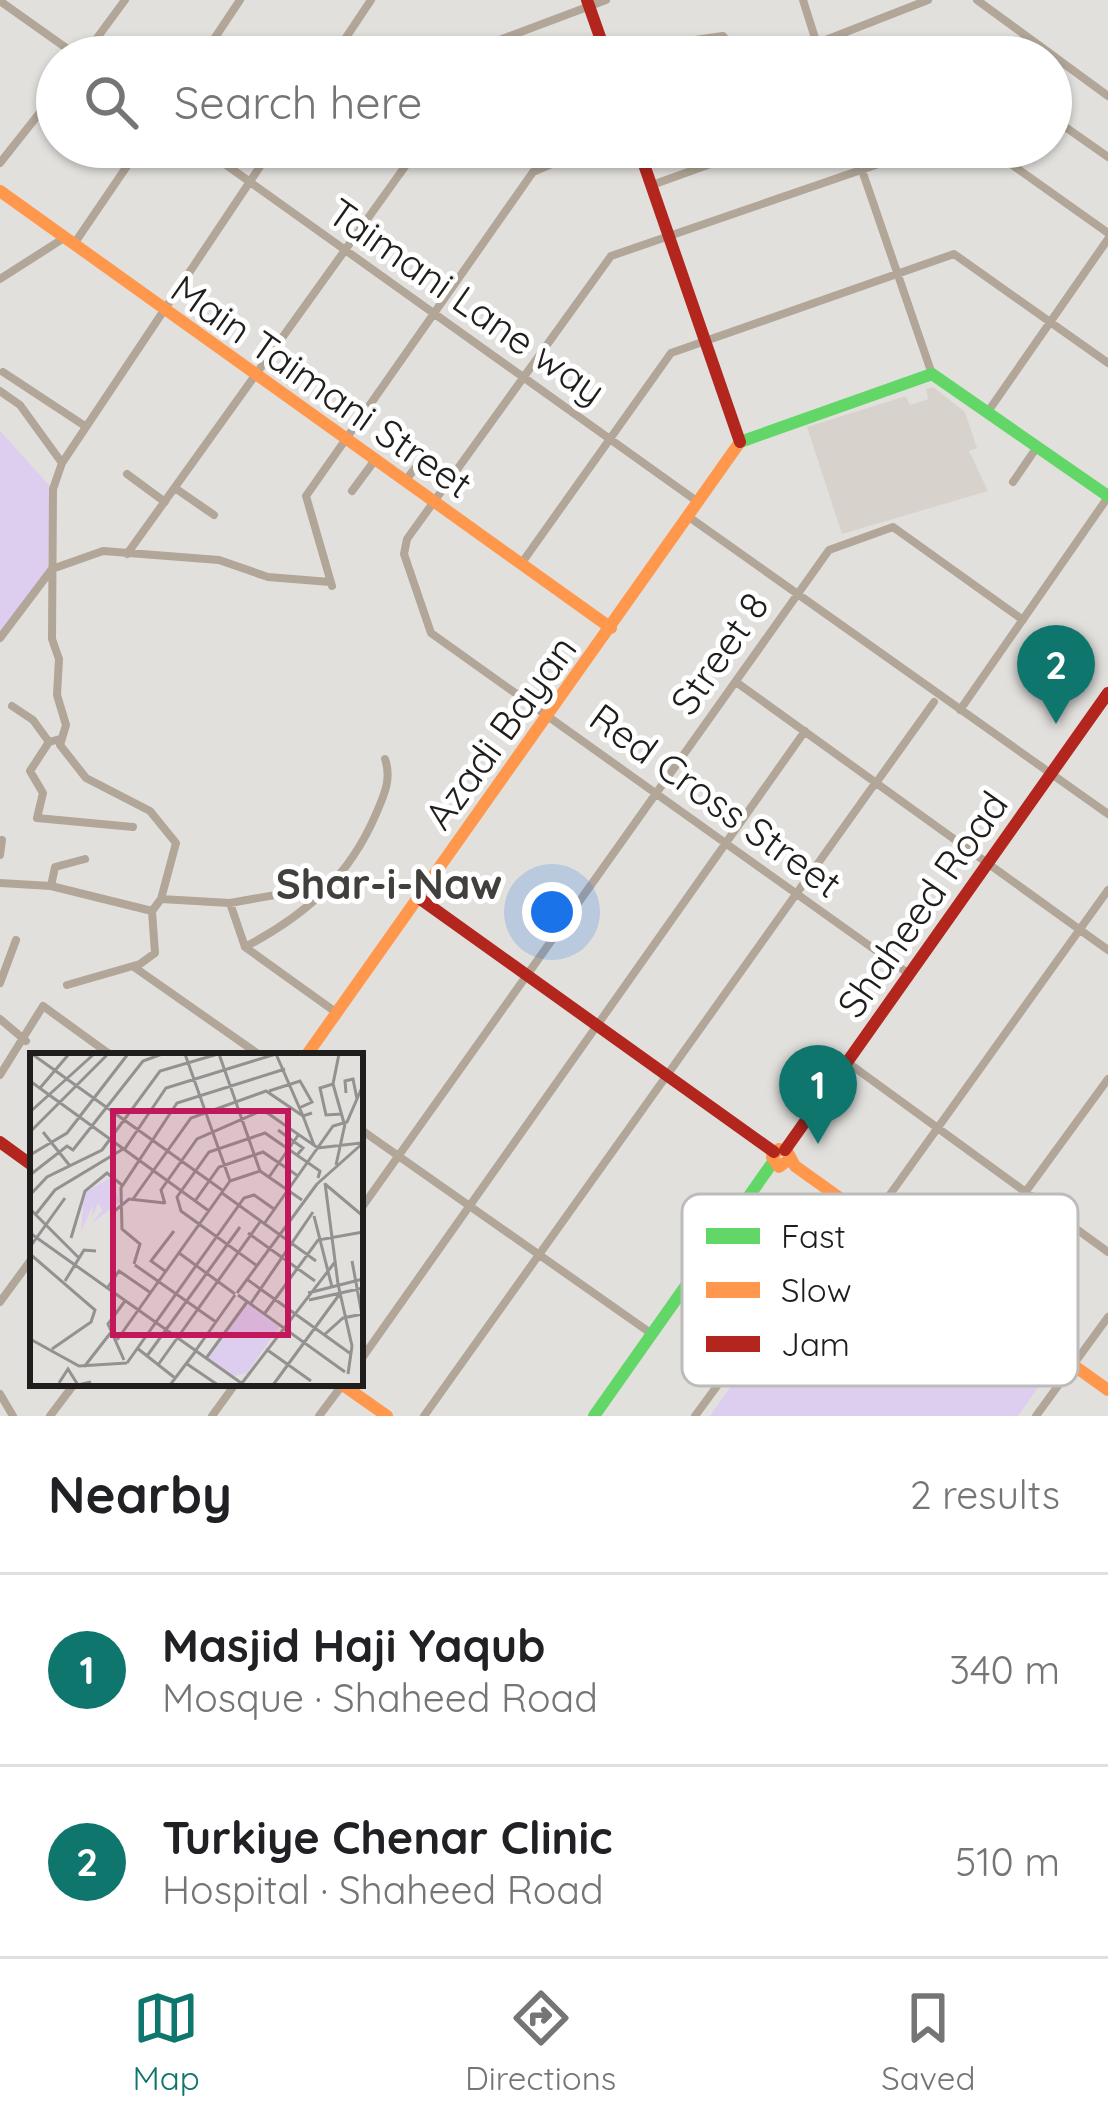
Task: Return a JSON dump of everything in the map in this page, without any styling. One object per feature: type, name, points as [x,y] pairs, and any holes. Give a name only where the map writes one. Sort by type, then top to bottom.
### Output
[{"type":"main road","points":[[588,3],[600,36]]},
{"type":"main road","points":[[646,168],[740,442],[932,374],[1108,497]]},
{"type":"main road","name":"Main Taimani Street","points":[[0,191],[611,628]]},
{"type":"main road","name":"Azadi Bayan","points":[[308,1053],[740,442]]},
{"type":"main road","name":"Shaheed Road","points":[[753,1194],[1108,693]]},
{"type":"main road","points":[[419,898],[831,1194]]},
{"type":"main road","points":[[0,1142],[30,1164]]},
{"type":"main road","name":"Shaheed Road","points":[[593,1416],[682,1292]]},
{"type":"main road","points":[[1078,1369],[1108,1390]]},
{"type":"main road","points":[[345,1386],[387,1416]]},
{"type":"street","points":[[97,36],[124,0]]},
{"type":"street","points":[[216,36],[240,0]]},
{"type":"street","points":[[347,36],[371,0]]},
{"type":"street","points":[[508,36],[606,0]]},
{"type":"street","points":[[802,0],[814,36]]},
{"type":"street","points":[[834,36],[928,0]]},
{"type":"street","points":[[977,0],[1026,36]]},
{"type":"street","points":[[0,1],[51,36]]},
{"type":"street","points":[[1072,70],[1108,96]]},
{"type":"street","points":[[0,164],[36,118]]},
{"type":"street","points":[[1072,132],[1108,157]]},
{"type":"street","points":[[0,279],[69,241],[124,168]]},
{"type":"street","name":"Taimani Lane way","points":[[230,168],[699,503]]},
{"type":"street","points":[[133,827],[37,818],[44,793],[30,774],[67,729],[57,695],[53,484],[85,426],[260,168]]},
{"type":"street","points":[[127,554],[402,168]]},
{"type":"street","points":[[0,638],[52,569],[103,551],[219,560],[268,577],[331,584],[305,498],[533,172],[542,168]]},
{"type":"street","points":[[652,185],[699,168]]},
{"type":"street","points":[[862,168],[932,374]]},
{"type":"street","name":"Red Cross Street","points":[[871,168],[605,260],[407,539],[404,554],[426,625],[909,974]]},
{"type":"street","points":[[988,412],[1108,236],[1016,168]]},
{"type":"street","points":[[521,564],[668,356],[900,270],[954,254],[1108,363]]},
{"type":"street","points":[[3,372],[85,426]]},
{"type":"street","points":[[0,392],[20,405],[62,463]]},
{"type":"street","points":[[1012,482],[1037,447]]},
{"type":"street","points":[[405,481],[424,457]]},
{"type":"street","points":[[352,491],[375,460]]},
{"type":"street","points":[[127,474],[165,502]]},
{"type":"street","points":[[175,488],[214,515]]},
{"type":"street","points":[[960,710],[1108,497]]},
{"type":"street","points":[[689,517],[1108,814]]},
{"type":"street","name":"Street 8","points":[[363,1206],[829,550],[889,526],[1023,620]]},
{"type":"street","points":[[736,682],[1108,950]]},
{"type":"street","points":[[424,1416],[934,702]]},
{"type":"street","points":[[12,706],[55,740],[86,778],[150,811],[176,837],[161,899],[152,911],[156,950],[133,966],[67,985]]},
{"type":"street","points":[[363,1357],[805,731]]},
{"type":"street","points":[[245,947],[321,899],[352,863],[384,794],[389,772],[385,759]]},
{"type":"street","points":[[0,855],[2,840]]},
{"type":"street","points":[[51,886],[56,866],[85,859]]},
{"type":"street","points":[[0,884],[51,886],[152,911]]},
{"type":"street","points":[[161,899],[230,904],[332,885]]},
{"type":"street","points":[[890,1194],[1108,890]]},
{"type":"street","points":[[230,904],[245,947],[337,1012]]},
{"type":"street","points":[[0,983],[16,940]]},
{"type":"street","points":[[133,966],[257,1053]]},
{"type":"street","points":[[0,1075],[26,1041],[43,1006],[108,1053]]},
{"type":"street","points":[[0,1019],[26,1041]]},
{"type":"street","points":[[847,1062],[1028,1194]]},
{"type":"street","points":[[1022,1194],[1108,1079]]},
{"type":"street","points":[[363,1131],[652,1334]]},
{"type":"street","points":[[1078,1230],[1108,1252]]},
{"type":"street","points":[[0,1302],[30,1261]]},
{"type":"street","points":[[1078,1358],[1108,1317]]},
{"type":"street","points":[[50,1416],[73,1386]]},
{"type":"street","points":[[212,1416],[234,1386]]},
{"type":"street","points":[[319,1416],[341,1386]]},
{"type":"street","points":[[695,1416],[717,1386]]},
{"type":"street","points":[[1036,1416],[1058,1386]]},
{"type":"street","points":[[0,1394],[13,1416]]},
{"type":"shaded area","points":[[933,387],[965,412],[977,448],[969,451],[988,491],[842,534],[807,427],[906,396],[910,405],[928,399],[926,389]]},
{"type":"shaded area","points":[[0,431],[50,486],[48,568],[0,634]]},
{"type":"shaded area","points":[[731,1386],[1039,1386],[1018,1416],[710,1416]]},
{"type":"traffic: fast","points":[[740,442],[932,374],[1108,496]]},
{"type":"traffic: fast","points":[[750,1194],[773,1162]]},
{"type":"traffic: fast","points":[[594,1416],[682,1291]]},
{"type":"traffic: slow","points":[[0,191],[611,628]]},
{"type":"traffic: slow","points":[[308,1053],[740,442]]},
{"type":"traffic: slow","points":[[790,1159],[779,1167],[772,1157],[779,1149],[787,1151],[795,1166],[834,1194]]},
{"type":"traffic: slow","points":[[1078,1369],[1108,1390]]},
{"type":"traffic: slow","points":[[344,1386],[387,1416]]},
{"type":"traffic: jam","points":[[587,0],[600,36]]},
{"type":"traffic: jam","points":[[645,168],[740,442]]},
{"type":"traffic: jam","points":[[785,1150],[1108,693]]},
{"type":"traffic: jam","points":[[419,898],[774,1152]]},
{"type":"traffic: jam","points":[[0,1142],[30,1164]]},
{"type":"place","name":"Turkiye Chenar Clinic","points":[[1056,724]]},
{"type":"place","name":"Masjid Haji Yaqub","points":[[818,1144]]},
{"type":"district","name":"Shar-i-Naw","points":[[389,883]]}]
